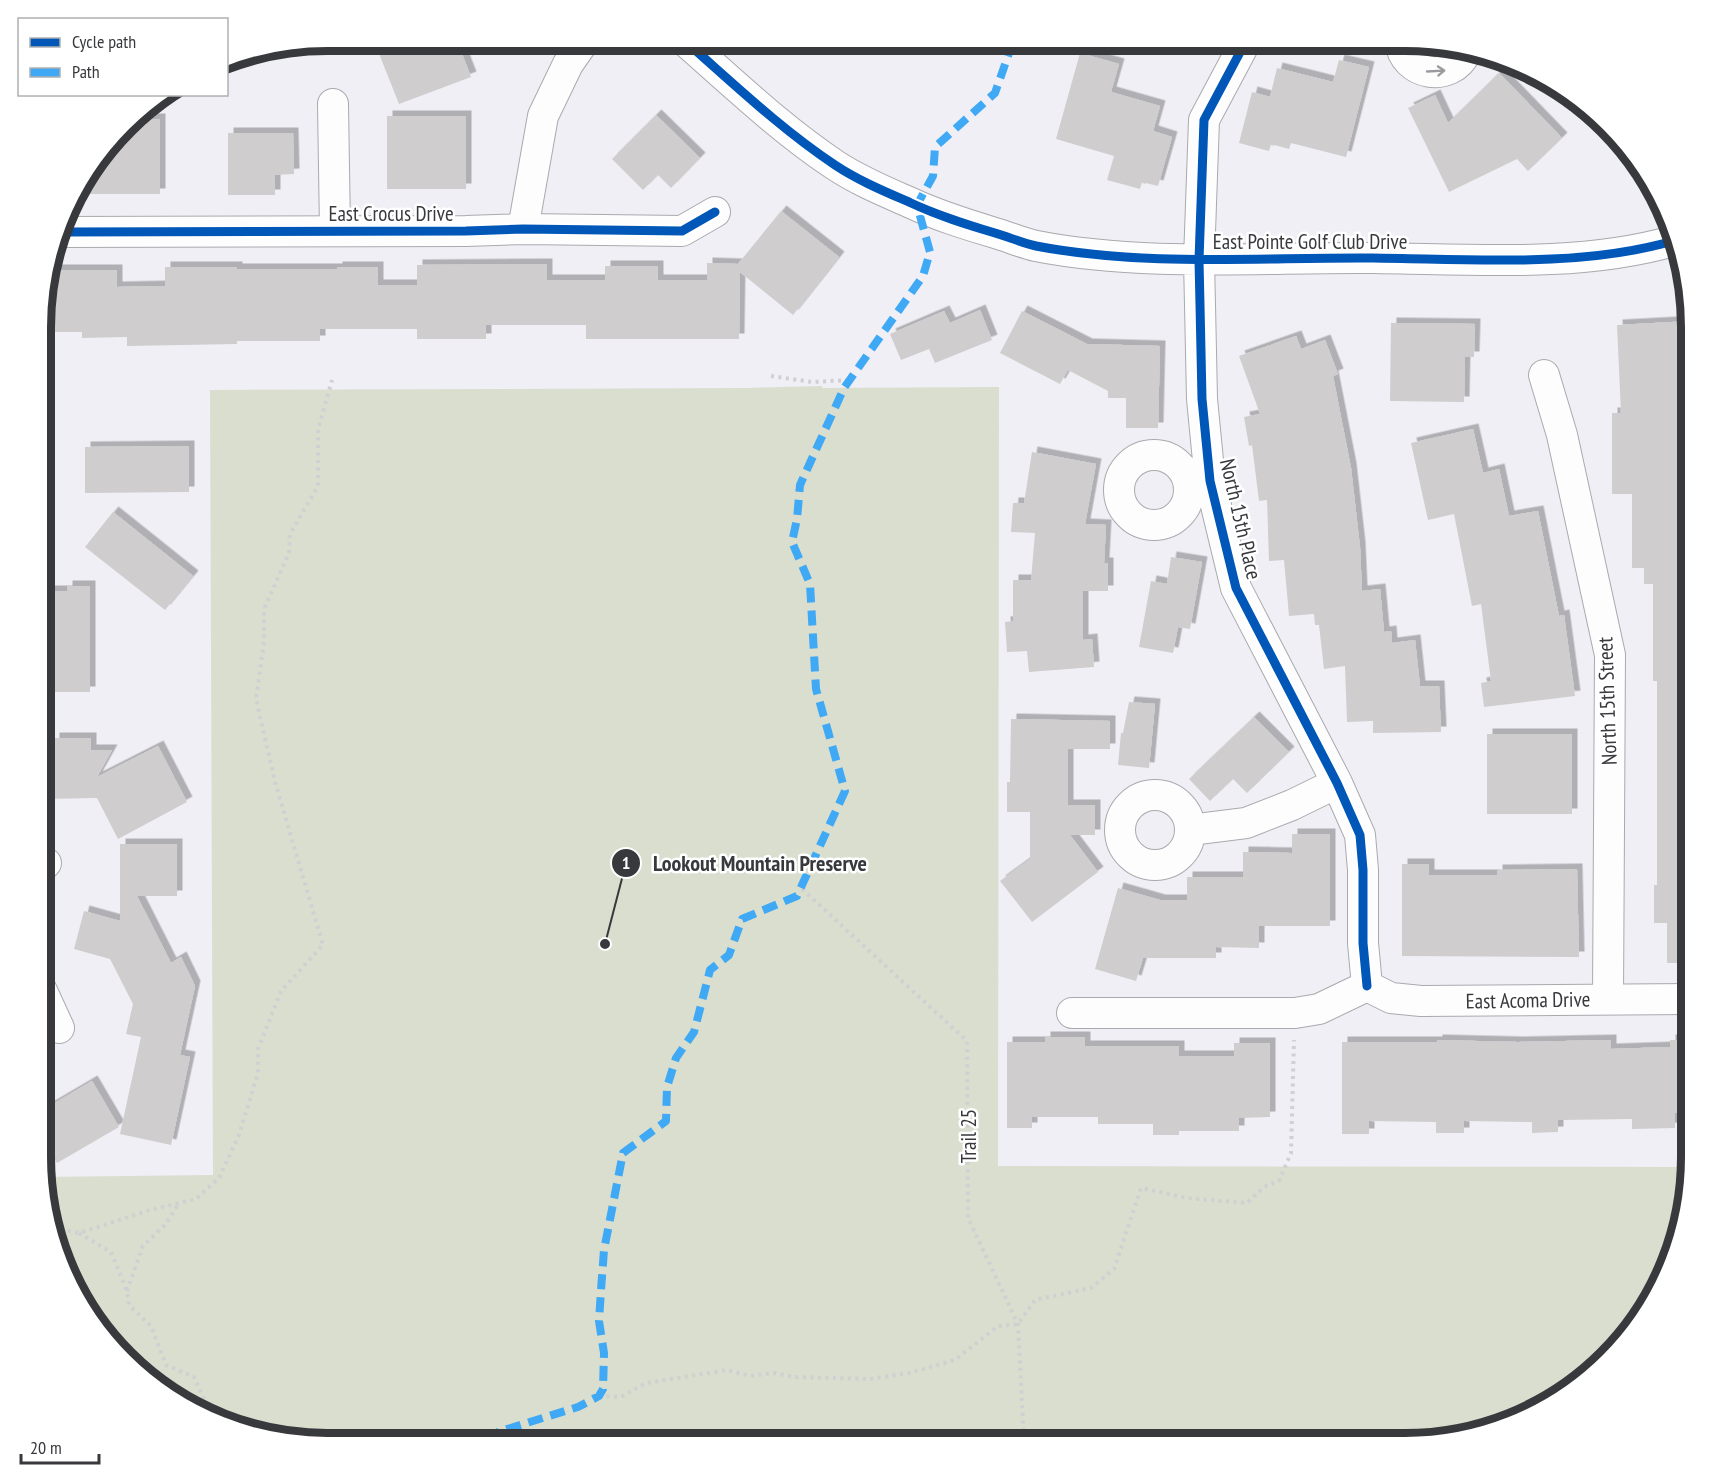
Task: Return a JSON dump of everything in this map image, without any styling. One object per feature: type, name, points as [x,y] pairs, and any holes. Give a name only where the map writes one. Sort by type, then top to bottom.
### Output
[{"type":"street","points":[[524,229],[543,116],[568,64],[577,51]]},
{"type":"street","name":"East Pointe Golf Club Drive","points":[[696,51],[786,131],[838,167],[939,216],[1035,245],[1100,254],[1200,260],[1492,259],[1572,258],[1667,243]]},
{"type":"street","name":"North 15th Place","points":[[1241,51],[1204,120],[1200,260],[1202,399],[1199,483],[1236,588],[1337,783],[1360,835],[1363,870],[1363,943],[1367,986]]},
{"type":"street","points":[[1403,51],[1414,66],[1425,72],[1444,72],[1454,67],[1462,57]]},
{"type":"street","points":[[333,104],[334,231]]},
{"type":"street","name":"East Crocus Drive","points":[[68,232],[524,229],[682,231],[715,212]]},
{"type":"street","name":"North 15th Street","points":[[1544,375],[1562,435],[1610,655],[1608,998]]},
{"type":"street","points":[[1190,830],[1246,823],[1292,805],[1337,783]]},
{"type":"street","points":[[1072,1012],[1295,1012],[1319,1010],[1367,986]]},
{"type":"street","name":"East Acoma Drive","points":[[1367,986],[1391,998],[1421,1001],[1681,999]]},
{"type":"street","points":[[51,1011],[59,1028]]},
{"type":"path","points":[[771,376],[812,382],[850,380]]},
{"type":"path","points":[[79,1233],[196,1199],[219,1178],[239,1135],[258,1073],[258,1049],[280,991],[323,945],[276,782],[256,699],[264,642],[264,609],[289,553],[290,534],[318,486],[318,430],[332,381]]},
{"type":"path","points":[[599,1396],[621,1397],[646,1383],[727,1370],[750,1376],[776,1373],[793,1377],[870,1380],[909,1373],[955,1360],[998,1326],[1018,1324],[1035,1300],[1092,1288],[1114,1269],[1141,1188],[1187,1197],[1247,1203],[1264,1187],[1279,1181],[1291,1153],[1295,1012]]},
{"type":"path","points":[[127,1291],[143,1246],[165,1225],[179,1203]]},
{"type":"path","points":[[61,1229],[79,1233],[111,1252],[127,1291],[129,1305],[151,1326],[166,1365],[194,1377],[206,1405]]},
{"type":"green space","points":[[999,387],[998,1166],[1680,1167],[1679,1193],[1672,1228],[1660,1262],[1644,1295],[1612,1339],[1573,1376],[1527,1404],[1476,1424],[1441,1431],[1405,1433],[327,1433],[291,1431],[256,1424],[205,1404],[159,1376],[132,1352],[108,1325],[88,1295],[72,1262],[56,1211],[52,1177],[213,1175],[210,390]]},
{"type":"building","points":[[378,51],[461,51],[471,77],[399,104]]},
{"type":"building","points":[[1080,53],[1119,64],[1111,92],[1160,106],[1153,131],[1172,137],[1158,186],[1142,182],[1140,189],[1107,180],[1114,156],[1056,139]]},
{"type":"building","points":[[1339,60],[1369,67],[1346,157],[1291,143],[1289,149],[1271,144],[1269,151],[1239,143],[1252,92],[1270,97],[1277,68],[1333,82]]},
{"type":"building","points":[[1499,73],[1562,138],[1528,171],[1517,159],[1449,192],[1408,108],[1435,95],[1448,123]]},
{"type":"building","points":[[656,115],[700,158],[671,188],[658,175],[643,190],[612,159]]},
{"type":"building","points":[[387,116],[466,116],[466,189],[387,189]]},
{"type":"building","points":[[146,119],[160,119],[160,194],[86,194],[108,159]]},
{"type":"building","points":[[228,133],[293,133],[294,174],[275,175],[275,195],[228,195]]},
{"type":"building","points":[[781,211],[839,257],[793,315],[740,272],[739,339],[586,339],[586,325],[486,325],[486,339],[417,339],[417,329],[320,329],[320,341],[237,341],[237,344],[127,346],[127,337],[82,338],[82,332],[51,332],[57,270],[117,270],[117,287],[165,286],[165,267],[337,269],[337,267],[378,267],[378,285],[417,285],[417,265],[547,264],[547,280],[605,280],[605,266],[658,266],[658,280],[707,280],[707,263],[738,264]]},
{"type":"building","points":[[980,310],[992,340],[935,363],[929,349],[901,360],[890,334],[944,311],[950,323]]},
{"type":"building","points":[[1022,311],[1087,344],[1160,346],[1158,428],[1126,428],[1126,398],[1108,398],[1108,391],[1068,370],[1060,384],[1000,353]]},
{"type":"building","points":[[1681,322],[1681,963],[1667,963],[1667,923],[1654,923],[1654,885],[1657,885],[1657,681],[1653,681],[1653,584],[1644,584],[1644,568],[1632,568],[1632,494],[1612,494],[1612,413],[1621,413],[1617,325]]},
{"type":"building","points":[[1391,323],[1475,324],[1474,357],[1465,357],[1464,402],[1390,401]]},
{"type":"building","points":[[1296,336],[1301,349],[1325,340],[1338,374],[1333,376],[1351,468],[1360,547],[1362,591],[1380,589],[1384,632],[1391,631],[1392,643],[1415,640],[1420,686],[1439,686],[1441,732],[1373,733],[1373,721],[1347,722],[1345,666],[1324,669],[1319,625],[1315,625],[1314,614],[1289,616],[1284,560],[1269,561],[1267,500],[1259,501],[1252,445],[1249,446],[1244,417],[1260,414],[1239,356]]},
{"type":"building","points":[[1473,429],[1483,473],[1499,469],[1509,516],[1538,511],[1559,616],[1564,615],[1575,696],[1484,707],[1481,683],[1491,681],[1481,604],[1472,606],[1454,514],[1428,520],[1411,443]]},
{"type":"building","points":[[189,446],[189,492],[85,493],[85,447]]},
{"type":"building","points":[[1032,452],[1096,464],[1085,524],[1106,525],[1104,563],[1108,563],[1108,591],[1083,591],[1083,640],[1092,639],[1094,667],[1029,672],[1027,651],[1007,652],[1005,622],[1013,621],[1013,580],[1031,580],[1035,533],[1011,532],[1013,503],[1024,503]]},
{"type":"building","points":[[113,512],[193,576],[165,610],[85,547]]},
{"type":"building","points":[[1171,557],[1202,562],[1190,629],[1178,627],[1173,653],[1139,647],[1151,581],[1167,584]]},
{"type":"building","points":[[67,586],[90,586],[90,692],[51,692],[51,591],[67,591]]},
{"type":"building","points":[[1129,702],[1155,704],[1149,768],[1118,765],[1121,733],[1123,733]]},
{"type":"building","points":[[1254,717],[1289,752],[1247,793],[1233,779],[1210,801],[1189,779]]},
{"type":"building","points":[[1011,719],[1110,721],[1110,749],[1068,749],[1068,805],[1095,805],[1095,835],[1070,835],[1098,872],[1032,922],[1000,881],[1030,859],[1030,812],[1007,812]]},
{"type":"building","points":[[1487,734],[1572,734],[1572,814],[1487,814]]},
{"type":"building","points":[[54,738],[91,738],[91,750],[112,750],[97,777],[158,746],[187,802],[118,839],[97,798],[51,799],[51,750],[54,750]]},
{"type":"building","points":[[1292,834],[1330,834],[1330,926],[1259,926],[1259,948],[1216,947],[1216,958],[1143,958],[1136,981],[1095,969],[1118,888],[1160,900],[1187,900],[1187,877],[1243,877],[1243,852],[1292,853]]},
{"type":"building","points":[[120,844],[177,844],[177,896],[137,896],[171,963],[181,957],[195,986],[180,1055],[190,1057],[171,1145],[120,1134],[141,1037],[126,1034],[133,1004],[110,959],[74,949],[84,911],[120,921]]},
{"type":"building","points":[[1402,864],[1429,864],[1429,875],[1497,875],[1497,870],[1577,869],[1579,957],[1402,956]]},
{"type":"building","points":[[1045,1037],[1085,1037],[1085,1046],[1179,1046],[1179,1056],[1234,1056],[1234,1043],[1270,1043],[1270,1117],[1239,1118],[1239,1131],[1179,1131],[1179,1135],[1153,1135],[1153,1124],[1098,1124],[1098,1117],[1032,1117],[1032,1128],[1007,1128],[1007,1042],[1045,1042]]},
{"type":"building","points":[[1437,1040],[1518,1042],[1611,1040],[1611,1049],[1670,1047],[1670,1040],[1681,1040],[1681,1113],[1675,1113],[1675,1128],[1632,1129],[1632,1119],[1558,1120],[1558,1132],[1532,1133],[1532,1122],[1464,1121],[1464,1133],[1436,1133],[1436,1122],[1369,1121],[1369,1134],[1342,1134],[1342,1042],[1437,1042]]},
{"type":"building","points":[[92,1081],[119,1127],[57,1163],[51,1153],[51,1105]]},
{"type":"marked path","points":[[497,1433],[578,1407],[599,1396],[603,1389],[604,1353],[599,1321],[604,1250],[623,1153],[666,1121],[667,1087],[676,1058],[694,1032],[710,970],[729,955],[742,919],[797,896],[845,791],[816,689],[810,584],[792,542],[800,485],[844,388],[923,276],[930,252],[917,205],[933,176],[935,147],[995,93],[1011,51]]},
{"type":"cycle path","points":[[696,51],[777,121],[844,171],[932,212],[1036,246],[1077,253],[1161,259],[1524,260],[1600,255],[1637,250],[1667,242]]},
{"type":"cycle path","points":[[1241,51],[1204,120],[1199,260],[1202,399],[1210,481],[1236,588],[1337,783],[1360,835],[1363,870],[1363,943],[1367,986]]},
{"type":"cycle path","points":[[68,232],[523,229],[682,231],[715,212]]},
{"type":"place","name":"Lookout Mountain Preserve","points":[[605,944]]}]
